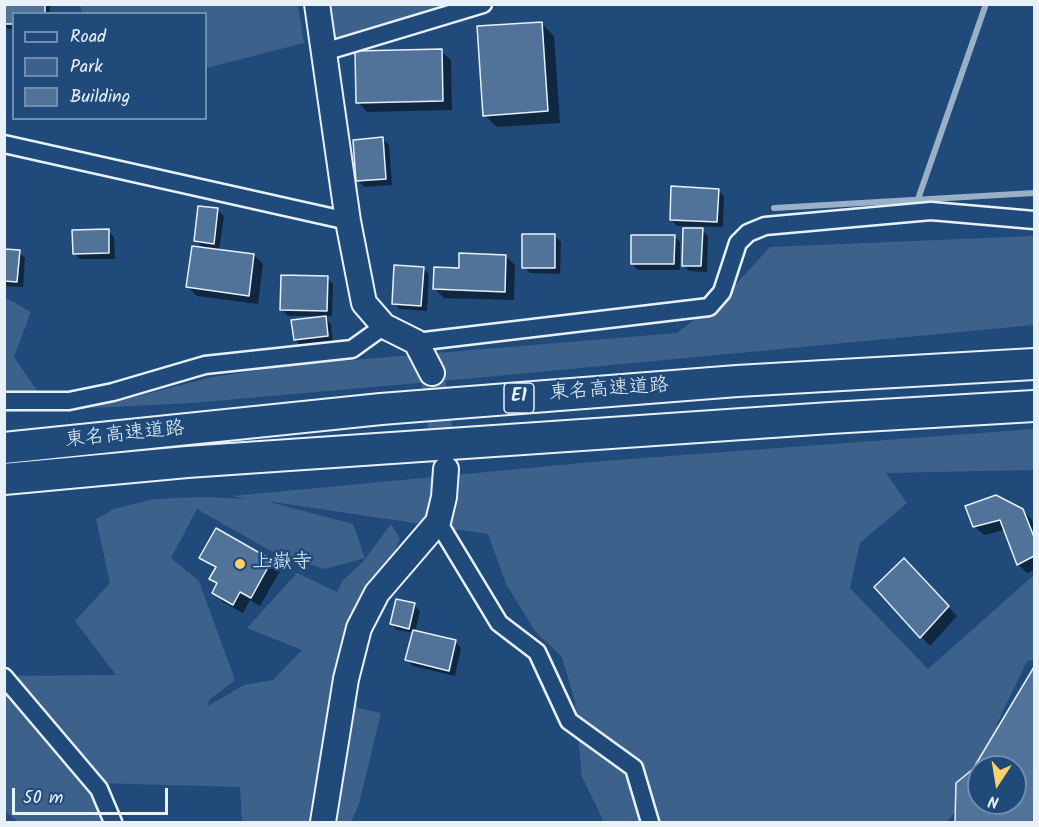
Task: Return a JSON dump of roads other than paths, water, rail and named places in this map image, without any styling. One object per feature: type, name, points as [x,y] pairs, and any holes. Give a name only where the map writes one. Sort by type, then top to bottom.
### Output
[{"type":"highway","name":"東名高速道路","points":[[4,448],[381,409],[737,381],[1035,364]]},
{"type":"highway","name":"東名高速道路","points":[[4,479],[187,462],[830,417],[1035,406]]},
{"type":"street","points":[[317,4],[348,222],[364,303],[384,326],[416,342],[709,307],[722,292],[738,243],[748,233],[765,226],[931,211],[1035,220]]},
{"type":"street","points":[[324,52],[483,4]]},
{"type":"street","points":[[4,144],[348,222]]},
{"type":"street","points":[[4,401],[69,401],[113,392],[205,365],[352,349],[384,326]]},
{"type":"street","points":[[416,342],[432,373]]},
{"type":"street","points":[[323,822],[346,679],[360,628],[377,593],[438,522],[444,497],[446,469]]},
{"type":"street","points":[[438,522],[500,623],[537,652],[569,721],[634,768],[650,822]]},
{"type":"street","points":[[4,677],[99,789],[113,822]]},
{"type":"waterway","points":[[918,199],[986,4]]},
{"type":"waterway","points":[[774,208],[1034,193]]},
{"type":"tunnel","points":[[432,373],[445,461]]},
{"type":"place","name":"上嶽寺","points":[[240,564]]}]
